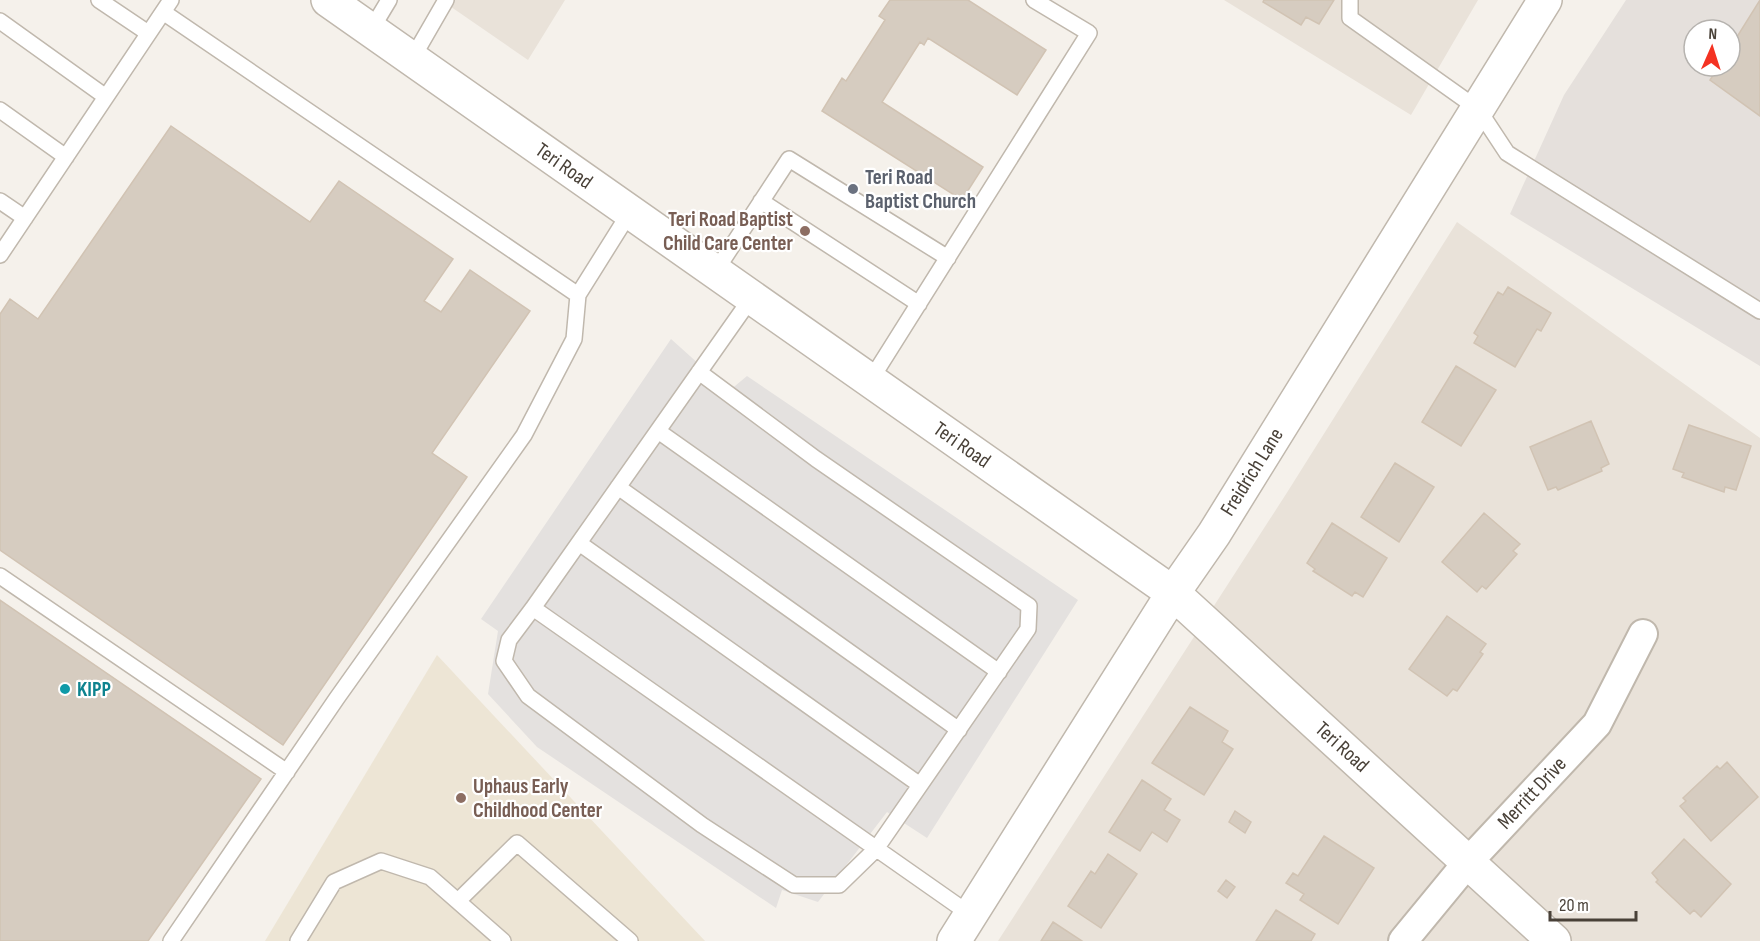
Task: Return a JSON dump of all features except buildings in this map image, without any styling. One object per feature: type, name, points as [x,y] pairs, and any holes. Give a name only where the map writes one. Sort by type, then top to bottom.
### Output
[{"type":"street","name":"Teri Road","points":[[328,0],[1173,593],[1554,941]]},
{"type":"street","name":"Freidrich Lane","points":[[963,928],[1173,593],[1214,534],[1545,0]]},
{"type":"street","name":"Merritt Drive","points":[[1402,941],[1468,862],[1597,723],[1643,634]]},
{"type":"lane","points":[[99,0],[148,33]]},
{"type":"lane","points":[[371,30],[389,0]]},
{"type":"lane","points":[[412,59],[446,0]]},
{"type":"lane","points":[[870,381],[1089,33],[1034,0]]},
{"type":"lane","points":[[1350,0],[1350,18],[1478,109],[1507,153],[1760,311]]},
{"type":"lane","points":[[0,255],[167,6],[578,295]]},
{"type":"lane","points":[[0,21],[106,97]]},
{"type":"lane","points":[[0,110],[66,157]]},
{"type":"lane","points":[[715,272],[789,159],[948,258]]},
{"type":"lane","points":[[0,201],[25,218]]},
{"type":"lane","points":[[761,201],[919,304]]},
{"type":"lane","points":[[171,941],[524,435],[574,339],[578,295],[630,212]]},
{"type":"lane","points":[[699,372],[816,459],[1029,606],[1028,629],[999,672],[876,849],[839,885],[794,885],[702,825],[528,696],[504,661],[509,640],[752,297]]},
{"type":"lane","points":[[658,431],[999,672]]},
{"type":"lane","points":[[618,487],[959,730]]},
{"type":"lane","points":[[579,543],[920,785]]},
{"type":"lane","points":[[0,576],[287,772]]},
{"type":"lane","points":[[533,608],[876,849],[963,928]]},
{"type":"lane","points":[[458,902],[517,843],[630,941]]},
{"type":"lane","points":[[298,941],[334,882],[381,861],[430,877],[503,941]]},
{"type":"shaded area","points":[[441,0],[565,0],[528,60]]},
{"type":"shaded area","points":[[1224,0],[1478,0],[1411,115]]},
{"type":"shaded area","points":[[1626,0],[1760,0],[1760,366],[1510,214],[1564,95]]},
{"type":"shaded area","points":[[1457,222],[1760,438],[1760,941],[998,941],[1288,491]]},
{"type":"shaded area","points":[[671,339],[729,391],[747,376],[1078,600],[927,838],[887,812],[818,902],[782,890],[776,908],[537,747],[488,694],[498,631],[481,619]]},
{"type":"shaded area","name":"Uphaus Early Childhood Center","points":[[437,655],[705,941],[265,941]]},
{"type":"place","name":"Teri Road Baptist Church","points":[[853,189]]},
{"type":"place","name":"Teri Road Baptist Child Care Center","points":[[805,231]]},
{"type":"place","name":"KIPP","points":[[65,689]]},
{"type":"place","name":"Uphaus Early Childhood Center","points":[[461,798]]}]
